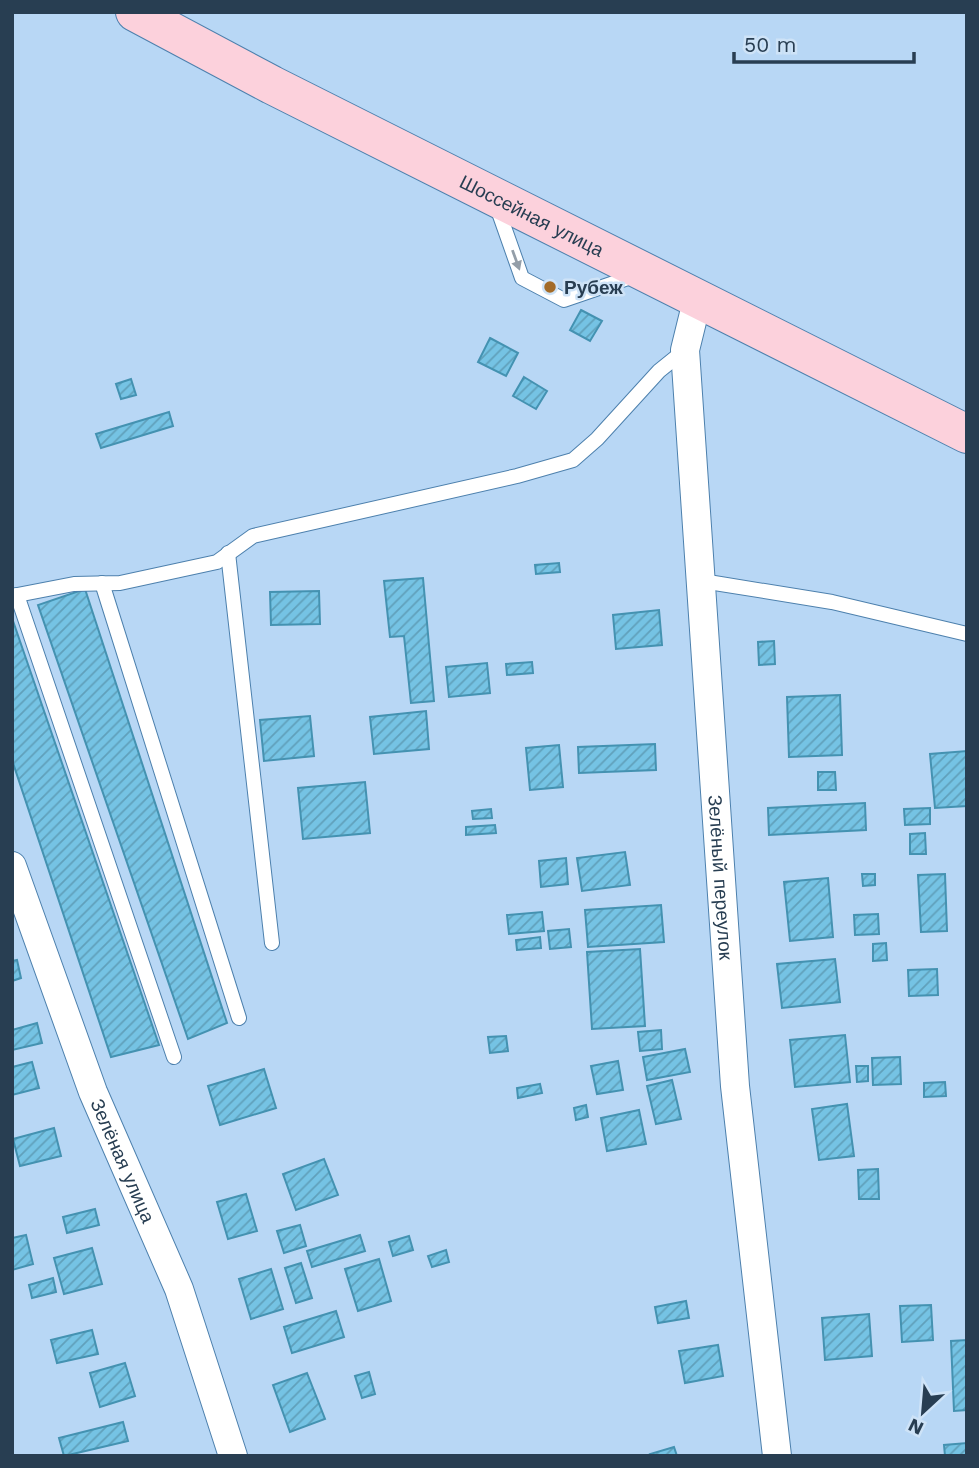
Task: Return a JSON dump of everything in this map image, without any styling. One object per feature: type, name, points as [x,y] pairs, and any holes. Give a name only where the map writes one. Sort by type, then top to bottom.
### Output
[{"type":"main road","name":"Шоссейная улица","points":[[135,12],[272,85],[967,434]]},
{"type":"street","name":"Зелёный переулок","points":[[698,297],[685,349],[735,1086],[777,1456]]},
{"type":"street","name":"Зелёная улица","points":[[14,877],[93,1092],[179,1289],[233,1456]]},
{"type":"lane","points":[[493,195],[522,278],[564,300],[644,272]]},
{"type":"lane","points":[[174,1057],[14,596],[74,584],[120,583],[217,562],[253,536],[517,476],[573,460],[597,439],[659,371],[685,349]]},
{"type":"lane","points":[[228,553],[272,943]]},
{"type":"lane","points":[[702,581],[832,602],[967,634]]},
{"type":"lane","points":[[102,583],[239,1018]]},
{"type":"building","points":[[581,310],[602,321],[590,341],[570,330]]},
{"type":"building","points":[[490,338],[518,353],[506,376],[478,362]]},
{"type":"building","points":[[524,377],[547,391],[536,409],[513,396]]},
{"type":"building","points":[[131,379],[136,395],[121,399],[116,384]]},
{"type":"building","points":[[169,412],[173,426],[101,448],[96,434]]},
{"type":"building","points":[[559,563],[560,572],[536,574],[535,565]]},
{"type":"building","points":[[423,578],[434,701],[411,703],[404,636],[390,637],[384,581]]},
{"type":"building","points":[[85,589],[227,1023],[188,1039],[38,605]]},
{"type":"building","points":[[319,591],[320,624],[271,625],[270,592]]},
{"type":"building","points":[[659,610],[662,645],[616,649],[613,615]]},
{"type":"building","points":[[12,618],[159,1045],[111,1057],[12,760]]},
{"type":"building","points":[[774,641],[775,664],[759,665],[758,642]]},
{"type":"building","points":[[532,662],[533,673],[507,675],[506,664]]},
{"type":"building","points":[[487,663],[490,693],[449,697],[446,667]]},
{"type":"building","points":[[840,695],[842,755],[789,757],[787,697]]},
{"type":"building","points":[[426,711],[429,749],[374,754],[370,717]]},
{"type":"building","points":[[310,716],[314,756],[264,761],[260,720]]},
{"type":"building","points":[[655,744],[656,770],[579,773],[578,747]]},
{"type":"building","points":[[559,745],[563,787],[530,790],[526,748]]},
{"type":"building","points":[[967,751],[967,806],[935,808],[930,754]]},
{"type":"building","points":[[818,772],[835,772],[836,790],[818,790]]},
{"type":"building","points":[[365,782],[370,833],[303,839],[298,788]]},
{"type":"building","points":[[865,803],[866,830],[769,835],[768,808]]},
{"type":"building","points":[[930,808],[930,824],[905,825],[904,809]]},
{"type":"building","points":[[491,809],[492,818],[473,819],[472,811]]},
{"type":"building","points":[[495,825],[496,833],[466,835],[466,827]]},
{"type":"building","points":[[925,833],[926,854],[910,854],[910,834]]},
{"type":"building","points":[[625,852],[630,885],[582,891],[577,858]]},
{"type":"building","points":[[566,858],[568,884],[541,887],[539,861]]},
{"type":"building","points":[[862,874],[875,874],[875,885],[863,886]]},
{"type":"building","points":[[945,874],[947,931],[921,932],[918,875]]},
{"type":"building","points":[[828,878],[833,937],[790,941],[784,882]]},
{"type":"building","points":[[661,905],[664,942],[588,947],[585,910]]},
{"type":"building","points":[[542,912],[544,931],[509,934],[507,915]]},
{"type":"building","points":[[878,914],[879,934],[855,935],[854,915]]},
{"type":"building","points":[[569,929],[571,947],[550,949],[548,931]]},
{"type":"building","points":[[540,937],[541,948],[517,950],[516,940]]},
{"type":"building","points":[[886,943],[887,960],[873,961],[873,944]]},
{"type":"building","points":[[640,949],[645,1026],[592,1029],[587,952]]},
{"type":"building","points":[[835,959],[840,1002],[782,1008],[777,964]]},
{"type":"building","points":[[17,960],[21,978],[12,981],[12,961]]},
{"type":"building","points":[[937,969],[938,995],[909,996],[908,970]]},
{"type":"building","points":[[37,1023],[42,1043],[12,1050],[12,1030]]},
{"type":"building","points":[[661,1030],[662,1049],[640,1051],[638,1032]]},
{"type":"building","points":[[845,1035],[850,1082],[795,1087],[790,1040]]},
{"type":"building","points":[[506,1036],[508,1051],[490,1053],[488,1037]]},
{"type":"building","points":[[685,1049],[690,1072],[647,1080],[643,1057]]},
{"type":"building","points":[[900,1057],[901,1084],[873,1085],[872,1058]]},
{"type":"building","points":[[618,1061],[623,1090],[597,1094],[591,1066]]},
{"type":"building","points":[[32,1062],[39,1088],[12,1095],[12,1067]]},
{"type":"building","points":[[856,1066],[868,1066],[868,1081],[857,1082]]},
{"type":"building","points":[[264,1069],[276,1108],[220,1125],[208,1086]]},
{"type":"building","points":[[672,1080],[681,1119],[656,1124],[647,1086]]},
{"type":"building","points":[[945,1082],[946,1096],[924,1097],[924,1083]]},
{"type":"building","points":[[540,1084],[542,1093],[518,1098],[517,1088]]},
{"type":"building","points":[[847,1104],[854,1156],[819,1160],[812,1109]]},
{"type":"building","points":[[586,1105],[588,1117],[576,1120],[574,1108]]},
{"type":"building","points":[[639,1110],[646,1144],[607,1151],[601,1118]]},
{"type":"building","points":[[54,1128],[61,1156],[20,1166],[13,1139]]},
{"type":"building","points":[[324,1159],[338,1195],[296,1210],[283,1174]]},
{"type":"building","points":[[878,1169],[879,1199],[859,1199],[858,1170]]},
{"type":"building","points":[[246,1194],[257,1231],[228,1239],[217,1202]]},
{"type":"building","points":[[95,1209],[99,1225],[67,1233],[63,1217]]},
{"type":"building","points":[[300,1225],[306,1246],[284,1253],[277,1231]]},
{"type":"building","points":[[26,1235],[33,1264],[12,1270],[12,1238]]},
{"type":"building","points":[[360,1235],[365,1251],[312,1267],[307,1251]]},
{"type":"building","points":[[409,1236],[413,1250],[393,1256],[389,1242]]},
{"type":"building","points":[[92,1248],[102,1284],[64,1294],[54,1258]]},
{"type":"building","points":[[446,1250],[449,1262],[432,1267],[428,1256]]},
{"type":"building","points":[[379,1259],[391,1301],[358,1311],[345,1269]]},
{"type":"building","points":[[301,1263],[312,1298],[296,1303],[285,1268]]},
{"type":"building","points":[[271,1269],[283,1309],[251,1319],[239,1279]]},
{"type":"building","points":[[53,1278],[56,1292],[32,1298],[29,1285]]},
{"type":"building","points":[[686,1301],[689,1318],[658,1323],[655,1307]]},
{"type":"building","points":[[931,1305],[933,1340],[902,1342],[900,1306]]},
{"type":"building","points":[[336,1311],[344,1337],[292,1353],[284,1327]]},
{"type":"building","points":[[869,1314],[872,1356],[825,1360],[822,1318]]},
{"type":"building","points":[[92,1330],[98,1354],[57,1363],[51,1340]]},
{"type":"building","points":[[967,1340],[967,1410],[954,1411],[951,1341]]},
{"type":"building","points":[[718,1345],[723,1376],[685,1383],[679,1351]]},
{"type":"building","points":[[125,1363],[135,1396],[100,1407],[90,1373]]},
{"type":"building","points":[[369,1372],[375,1394],[362,1398],[355,1376]]},
{"type":"building","points":[[307,1373],[325,1419],[290,1432],[273,1385]]},
{"type":"building","points":[[123,1422],[128,1441],[64,1456],[59,1438]]},
{"type":"building","points":[[967,1443],[967,1456],[945,1456],[944,1445]]},
{"type":"building","points":[[674,1447],[677,1456],[650,1454]]},
{"type":"place","name":"Рубеж","points":[[550,287]]}]
